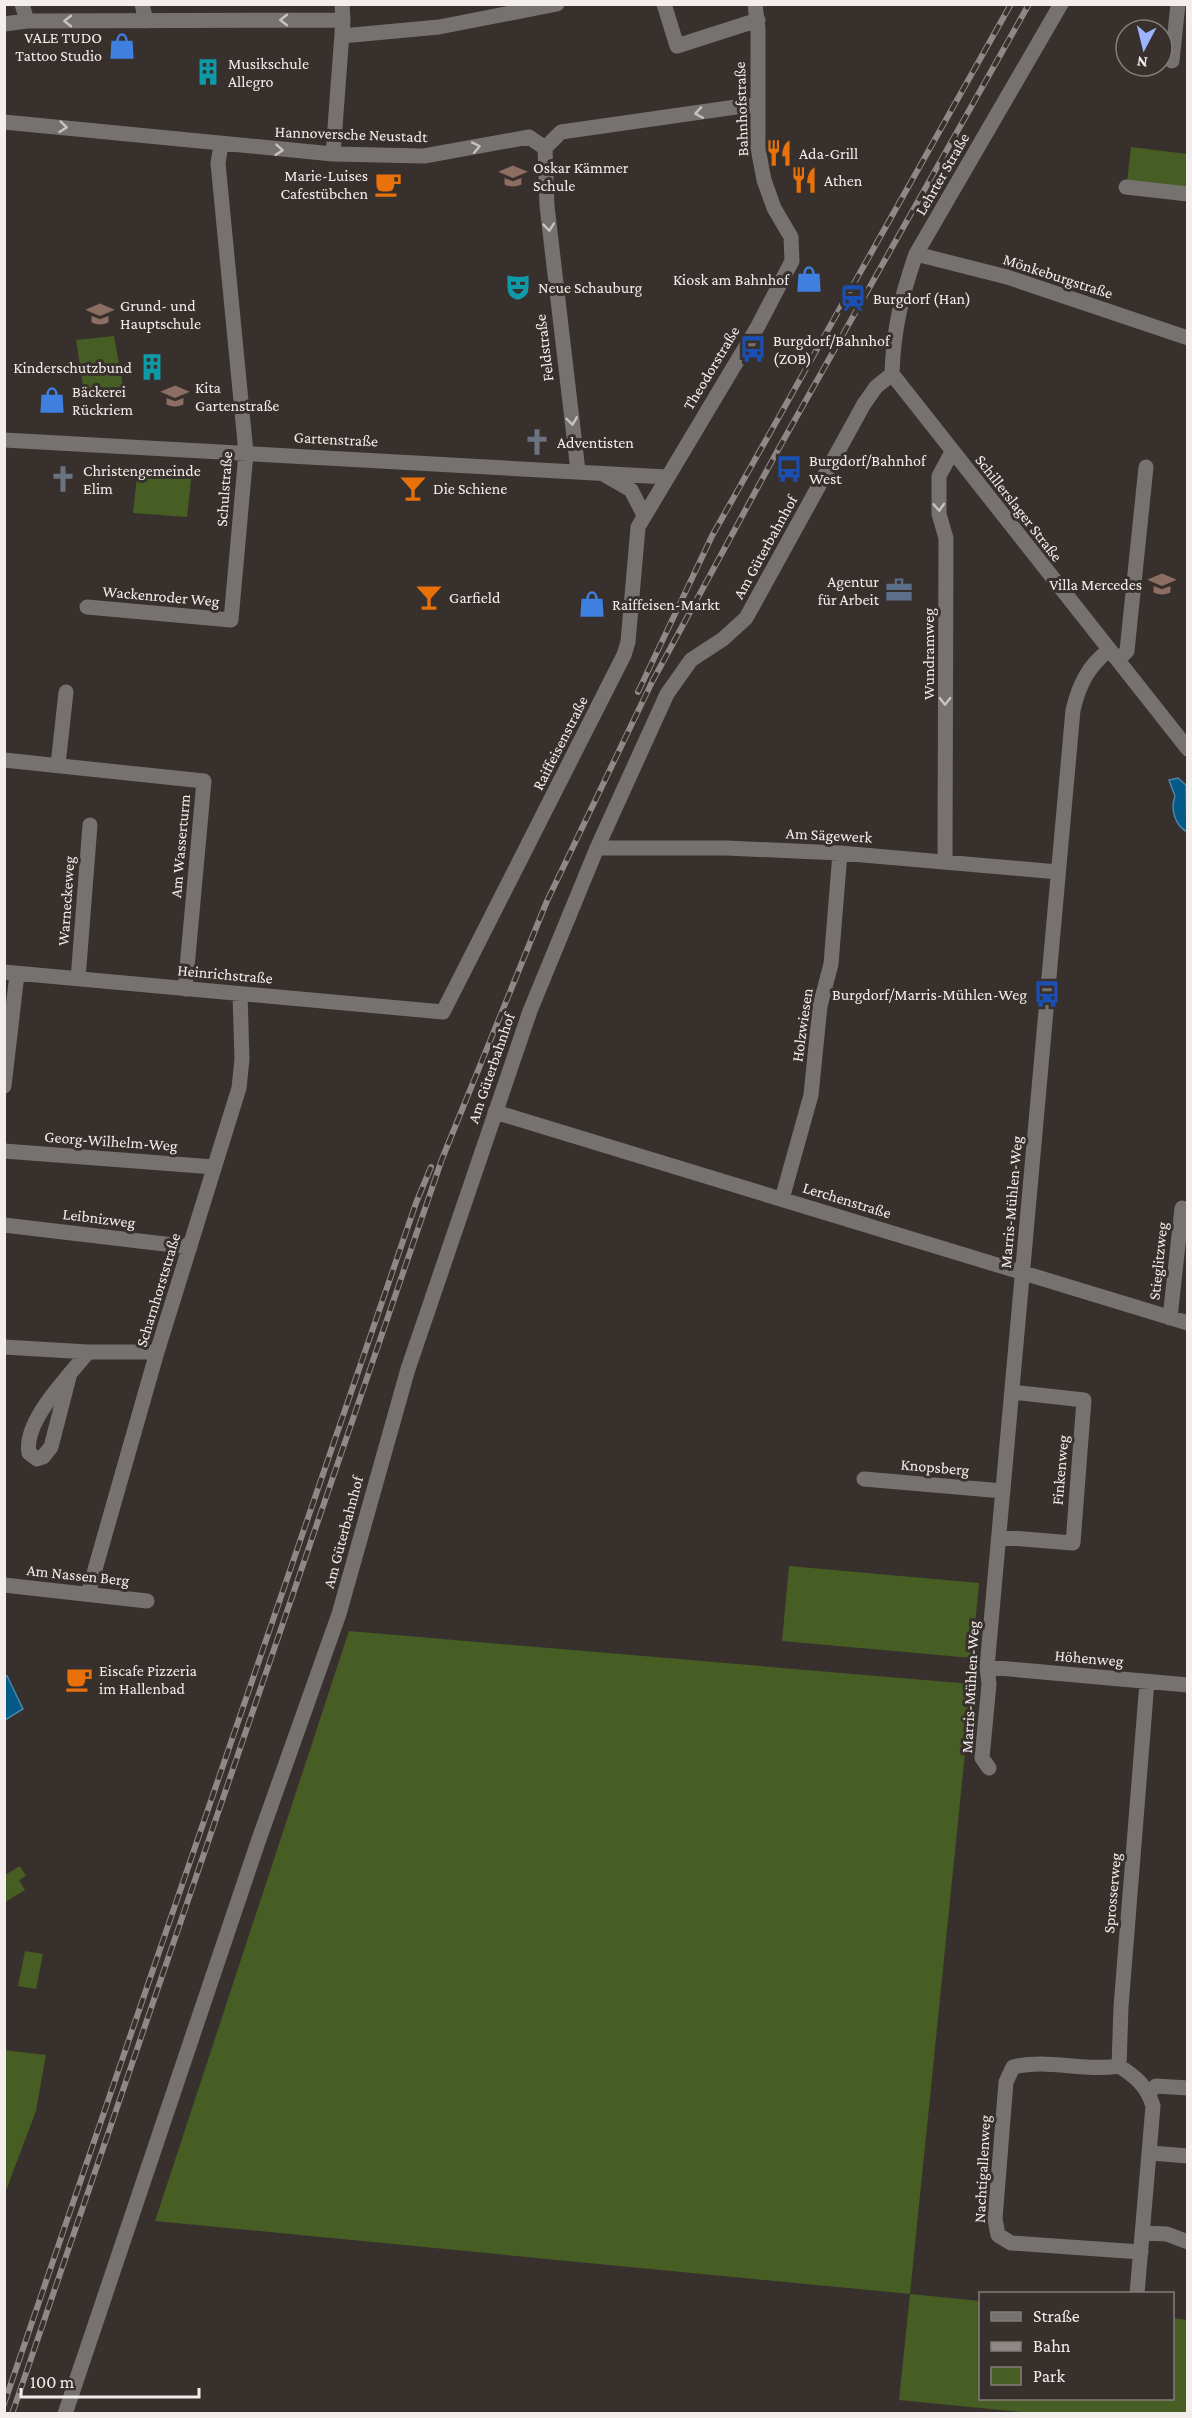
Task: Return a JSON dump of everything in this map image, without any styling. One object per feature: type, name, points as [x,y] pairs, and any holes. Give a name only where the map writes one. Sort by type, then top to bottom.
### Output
[{"type":"street","points":[[22,4],[27,21]]},
{"type":"street","points":[[104,4],[108,21]]},
{"type":"street","points":[[142,4],[146,21]]},
{"type":"street","points":[[4,24],[27,21],[342,20],[440,27],[557,4]]},
{"type":"street","points":[[664,4],[677,46],[756,12]]},
{"type":"street","name":"Lehrter Straße","points":[[892,374],[892,340],[904,290],[916,254],[1061,4]]},
{"type":"street","points":[[1174,42],[1178,4]]},
{"type":"street","name":"Bahnhofstraße","points":[[756,12],[758,148],[764,180],[774,208],[793,243],[792,261],[785,276]]},
{"type":"street","points":[[333,154],[342,20]]},
{"type":"street","points":[[545,148],[561,132],[757,104]]},
{"type":"street","name":"Hannoversche Neustadt","points":[[4,122],[221,145],[333,154],[424,156],[529,137],[545,148]]},
{"type":"street","name":"Schulstraße","points":[[221,145],[218,163],[246,453],[231,621]]},
{"type":"street","name":"Feldstraße","points":[[545,148],[547,206],[578,471]]},
{"type":"street","points":[[1126,187],[1188,194]]},
{"type":"street","name":"Mönkeburgstraße","points":[[916,254],[1007,277],[1188,339]]},
{"type":"street","name":"Theodorstraße","points":[[666,477],[724,384],[785,276]]},
{"type":"street","name":"Schillerslager Straße","points":[[892,374],[1188,749]]},
{"type":"street","name":"Am Güterbahnhof","points":[[65,2414],[258,1842],[339,1614],[408,1369],[530,1011],[597,848],[667,694],[691,660],[723,639],[746,618],[864,404],[876,387],[892,374]]},
{"type":"street","name":"Gartenstraße","points":[[4,440],[666,477]]},
{"type":"street","name":"Wundramweg","points":[[945,861],[946,538],[939,514],[939,476],[952,452]]},
{"type":"street","points":[[1113,655],[1127,651],[1146,467]]},
{"type":"street","points":[[603,473],[632,490],[644,515]]},
{"type":"street","name":"Raiffeisenstraße","points":[[443,1012],[624,655],[628,642],[638,527],[666,477]]},
{"type":"street","name":"Wackenroder Weg","points":[[87,607],[231,621]]},
{"type":"street","name":"Marris-Mühlen-Weg","points":[[989,1767],[982,1758],[989,1684],[987,1667],[1073,710],[1077,692],[1092,663],[1113,655]]},
{"type":"street","points":[[58,765],[66,693]]},
{"type":"street","name":"Am Wasserturm","points":[[4,760],[204,782],[185,989]]},
{"type":"street","name":"Warneckeweg","points":[[78,979],[90,825]]},
{"type":"street","name":"Am Sägewerk","points":[[597,848],[726,848],[840,853],[1058,872]]},
{"type":"street","name":"Holzwiesen","points":[[782,1199],[811,1095],[820,1005],[831,964],[840,853]]},
{"type":"street","points":[[4,1086],[11,973]]},
{"type":"street","name":"Heinrichstraße","points":[[11,973],[443,1012]]},
{"type":"street","name":"Scharnhorststraße","points":[[88,1594],[157,1352],[239,1088],[242,1059],[240,994]]},
{"type":"street","name":"Lerchenstraße","points":[[495,1112],[1188,1323]]},
{"type":"street","name":"Georg-Wilhelm-Weg","points":[[4,1151],[214,1167]]},
{"type":"street","name":"Stieglitzweg","points":[[1170,1318],[1182,1208]]},
{"type":"street","name":"Leibnizweg","points":[[4,1225],[190,1247]]},
{"type":"street","points":[[4,1347],[88,1352],[157,1352]]},
{"type":"street","points":[[69,1377],[51,1446],[43,1457],[37,1459],[29,1453],[31,1434],[47,1402],[88,1352]]},
{"type":"street","name":"Finkenweg","points":[[999,1537],[1072,1543],[1084,1400],[1012,1392]]},
{"type":"street","name":"Knopsberg","points":[[864,1479],[1003,1491]]},
{"type":"street","name":"Am Nassen Berg","points":[[4,1585],[147,1601]]},
{"type":"street","name":"Höhenweg","points":[[987,1667],[1188,1685]]},
{"type":"street","name":"Sprosserweg","points":[[1119,2066],[1121,2007],[1147,1682]]},
{"type":"street","name":"Nachtigallenweg","points":[[1119,2066],[1095,2070],[1032,2062],[1013,2067],[1006,2082],[995,2219],[998,2235],[1011,2243],[1141,2252]]},
{"type":"street","points":[[1119,2066],[1133,2074],[1149,2092],[1153,2106],[1137,2292]]},
{"type":"street","points":[[1149,2092],[1156,2086],[1188,2088]]},
{"type":"street","points":[[1150,2153],[1188,2156]]},
{"type":"street","points":[[1143,2233],[1167,2234],[1188,2242]]},
{"type":"green space","points":[[1131,147],[1187,154],[1187,189],[1127,182]]},
{"type":"green space","points":[[114,336],[124,391],[84,392],[76,340]]},
{"type":"green space","points":[[138,468],[192,471],[187,517],[133,513]]},
{"type":"green space","points":[[789,1566],[979,1583],[972,1658],[782,1641]]},
{"type":"green space","points":[[349,1631],[972,1684],[910,2294],[155,2221]]},
{"type":"green space","points":[[20,1866],[26,1876],[19,1880],[25,1890],[5,1902],[5,1875]]},
{"type":"green space","points":[[25,1951],[43,1954],[36,1989],[18,1986]]},
{"type":"green space","points":[[5,2050],[46,2055],[36,2111],[5,2193]]},
{"type":"green space","points":[[910,2294],[979,2301],[979,2400],[1174,2400],[1174,2318],[1187,2320],[1187,2413],[1031,2413],[899,2400]]},
{"type":"water","points":[[1178,778],[1186,785],[1187,832],[1179,825],[1173,811],[1175,796],[1169,780]]},
{"type":"water","points":[[5,1676],[23,1709],[5,1720]]},
{"type":"railway","points":[[638,692],[712,536],[1011,4]]},
{"type":"railway","points":[[12,2414],[442,1159],[547,901],[652,682],[779,448],[1029,4]]},
{"type":"railway","points":[[4,2404],[416,1203],[431,1167]]},
{"type":"place","name":"VALE TUDO Tattoo Studio","points":[[122,46]]},
{"type":"place","name":"Musikschule Allegro","points":[[208,72]]},
{"type":"place","name":"Ada-Grill","points":[[779,153]]},
{"type":"place","name":"Oskar Kämmer Schule","points":[[513,176]]},
{"type":"place","name":"Athen","points":[[804,180]]},
{"type":"place","name":"Marie-Luises Cafestübchen","points":[[388,184]]},
{"type":"place","name":"Kiosk am Bahnhof","points":[[809,279]]},
{"type":"place","name":"Neue Schauburg","points":[[518,287]]},
{"type":"place","name":"Burgdorf (Han)","points":[[853,298]]},
{"type":"place","name":"Grund- und Hauptschule","points":[[100,314]]},
{"type":"place","name":"Burgdorf/Bahnhof (ZOB)","points":[[753,349]]},
{"type":"place","name":"Kinderschutzbund","points":[[152,367]]},
{"type":"place","name":"Kita Gartenstraße","points":[[175,396]]},
{"type":"place","name":"Bäckerei Rückriem","points":[[52,400]]},
{"type":"place","name":"Adventisten","points":[[537,442]]},
{"type":"place","name":"Burgdorf/Bahnhof West","points":[[789,469]]},
{"type":"place","name":"Christengemeinde Elim","points":[[63,479]]},
{"type":"place","name":"Die Schiene","points":[[413,488]]},
{"type":"place","name":"Villa Mercedes","points":[[1162,584]]},
{"type":"place","name":"Agentur für Arbeit","points":[[899,590]]},
{"type":"place","name":"Garfield","points":[[429,597]]},
{"type":"place","name":"Raiffeisen-Markt","points":[[592,604]]},
{"type":"place","name":"Burgdorf/Marris-Mühlen-Weg","points":[[1047,994]]},
{"type":"place","name":"Eiscafe Pizzeria im Hallenbad","points":[[79,1679]]}]
